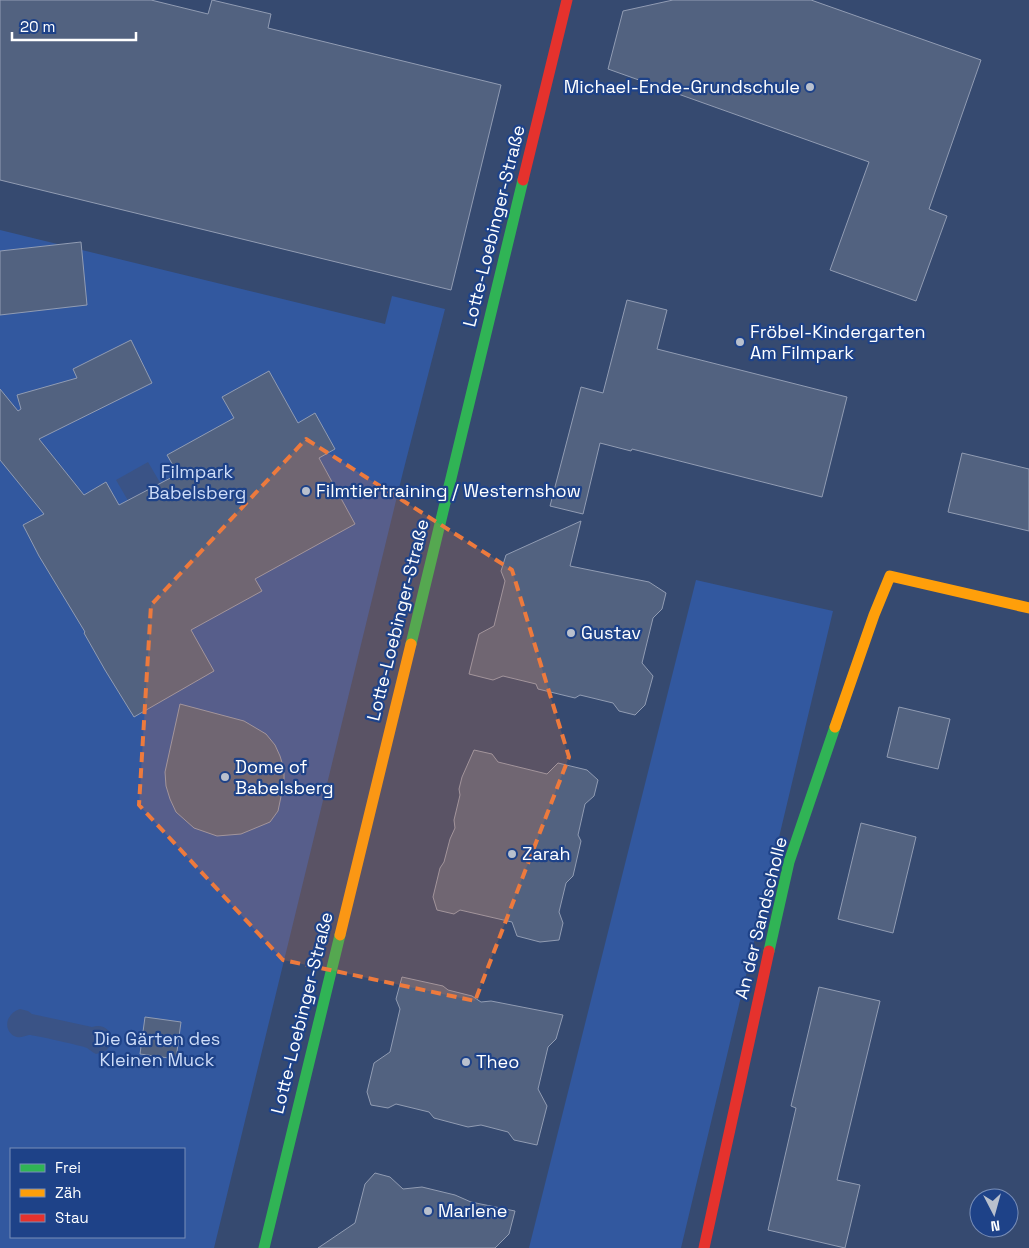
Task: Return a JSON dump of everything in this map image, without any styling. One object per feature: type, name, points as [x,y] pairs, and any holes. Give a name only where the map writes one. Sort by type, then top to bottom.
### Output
[{"type":"street","name":"Lotte-Loebinger-Straße","points":[[264,1248],[567,0]]},
{"type":"street","name":"An der Sandscholle","points":[[704,1248],[789,862],[874,615],[890,576],[1029,608]]},
{"type":"highlighted area","points":[[306,439],[512,570],[569,757],[475,1001],[283,960],[139,805],[151,605]]},
{"type":"green space","name":"Filmpark Babelsberg","points":[[0,230],[385,324],[392,296],[445,309],[403,472],[214,1248],[0,1248]]},
{"type":"green space","points":[[696,580],[833,611],[681,1248],[529,1248]]},
{"type":"shaded area","points":[[148,462],[224,592],[192,610],[116,480]]},
{"type":"shaded area","points":[[20,1009],[32,1014],[92,1027],[103,1027],[110,1033],[111,1041],[106,1051],[96,1054],[87,1048],[58,1041],[29,1035],[16,1037],[10,1033],[7,1025],[9,1017]]},
{"type":"building","points":[[0,0],[151,0],[208,14],[212,0],[271,14],[268,28],[501,85],[451,290],[0,180]]},
{"type":"building","name":"Michael-Ende-Grundschule","points":[[673,0],[811,0],[981,60],[929,209],[947,216],[916,301],[830,270],[869,162],[608,69],[623,11]]},
{"type":"building","points":[[81,242],[87,305],[0,315],[0,251]]},
{"type":"building","points":[[627,300],[667,310],[657,349],[847,397],[822,497],[632,449],[631,451],[600,443],[583,514],[550,506],[581,387],[603,393]]},
{"type":"building","points":[[131,340],[152,383],[39,439],[84,495],[106,482],[119,505],[178,474],[167,455],[234,418],[222,397],[269,371],[298,423],[315,413],[335,449],[319,458],[355,524],[255,579],[262,591],[191,630],[214,671],[134,717],[39,556],[23,525],[44,514],[0,460],[0,389],[18,411],[21,409],[17,395],[77,378],[73,369]]},
{"type":"building","points":[[962,453],[1029,469],[1029,531],[948,512]]},
{"type":"building","name":"Gustav","points":[[581,521],[570,566],[649,582],[666,593],[662,609],[653,618],[642,663],[653,676],[645,705],[635,715],[619,711],[613,703],[580,695],[575,698],[538,689],[536,684],[503,676],[493,680],[469,674],[479,634],[494,626],[505,581],[501,571],[506,555]]},
{"type":"building","name":"Dome of Babelsberg","points":[[180,704],[244,721],[266,734],[275,745],[284,769],[284,782],[278,811],[270,822],[241,834],[217,836],[194,828],[176,812],[166,786],[165,772]]},
{"type":"building","points":[[899,707],[950,719],[938,769],[887,757]]},
{"type":"building","name":"Zarah","points":[[474,750],[492,754],[498,762],[547,774],[558,763],[587,770],[598,780],[594,796],[585,804],[578,835],[581,841],[573,876],[566,883],[559,912],[563,923],[559,940],[540,942],[517,936],[512,922],[460,910],[454,914],[437,910],[433,897],[440,868],[444,862],[455,828],[454,820],[462,777]]},
{"type":"building","points":[[861,823],[916,837],[893,933],[838,919]]},
{"type":"building","name":"Theo","points":[[402,977],[443,986],[448,990],[472,996],[481,1002],[491,1001],[563,1015],[556,1039],[548,1047],[538,1089],[547,1106],[537,1145],[514,1140],[508,1132],[481,1125],[468,1127],[434,1118],[429,1112],[396,1104],[388,1108],[371,1105],[367,1092],[374,1063],[390,1052],[400,1009],[396,999]]},
{"type":"building","points":[[819,987],[880,1001],[837,1180],[860,1185],[845,1248],[768,1230],[796,1108],[791,1106]]},
{"type":"building","points":[[145,1017],[181,1022],[176,1059],[140,1054]]},
{"type":"building","name":"Marlene","points":[[375,1173],[390,1177],[403,1189],[422,1187],[455,1195],[471,1202],[515,1211],[509,1234],[495,1248],[318,1248],[355,1223],[365,1184]]},
{"type":"traffic: fast","points":[[411,644],[523,180]]},
{"type":"traffic: fast","points":[[769,951],[789,862],[835,727]]},
{"type":"traffic: fast","points":[[264,1248],[340,935]]},
{"type":"traffic: slow","points":[[835,727],[874,615],[890,576],[1029,608]]},
{"type":"traffic: slow","points":[[340,935],[411,644]]},
{"type":"traffic: jam","points":[[523,180],[567,0]]},
{"type":"traffic: jam","points":[[704,1248],[769,951]]},
{"type":"place","name":"Michael-Ende-Grundschule","points":[[810,87]]},
{"type":"place","name":"Fröbel-Kindergarten Am Filmpark","points":[[740,342]]},
{"type":"place","name":"Filmtiertraining / Westernshow","points":[[306,491]]},
{"type":"place","name":"Gustav","points":[[571,633]]},
{"type":"place","name":"Dome of Babelsberg","points":[[225,777]]},
{"type":"place","name":"Zarah","points":[[512,854]]},
{"type":"place","name":"Theo","points":[[466,1062]]},
{"type":"place","name":"Marlene","points":[[428,1211]]},
{"type":"park label","name":"Die Gärten des Kleinen Muck","points":[[157,1049]]}]
